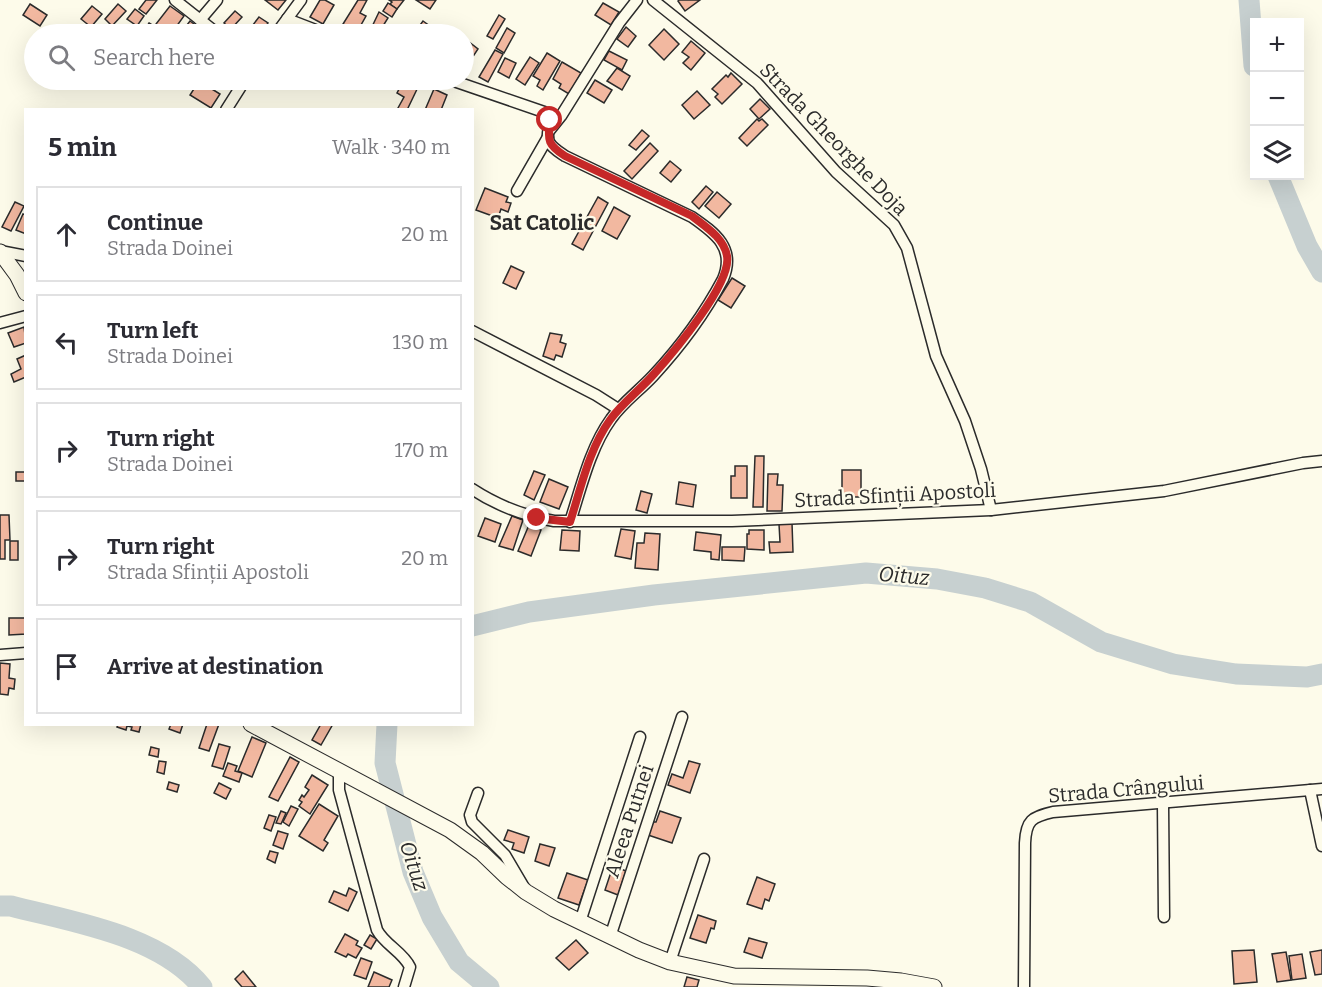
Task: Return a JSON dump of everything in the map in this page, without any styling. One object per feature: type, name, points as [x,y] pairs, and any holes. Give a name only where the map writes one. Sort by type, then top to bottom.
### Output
[{"type":"street","points":[[175,0],[205,24]]},
{"type":"street","points":[[200,20],[217,0]]},
{"type":"street","points":[[283,24],[301,0]]},
{"type":"street","points":[[516,191],[548,134],[619,23],[637,0]]},
{"type":"street","name":"Strada Gheorghe Doja","points":[[653,0],[757,83],[836,172],[901,234],[907,248],[936,357],[965,421],[981,469],[991,510]]},
{"type":"street","points":[[287,19],[300,24]]},
{"type":"street","points":[[474,88],[544,112],[550,120],[549,143],[565,156],[692,216],[711,230],[721,241],[727,255],[728,268],[723,279],[686,335],[655,374],[618,409],[603,431],[570,522]]},
{"type":"street","points":[[227,108],[238,90]]},
{"type":"street","points":[[0,252],[24,256]]},
{"type":"street","points":[[0,252],[24,289]]},
{"type":"street","points":[[0,323],[24,317]]},
{"type":"street","points":[[474,332],[596,395],[618,409]]},
{"type":"street","name":"Strada Sfinții Apostoli","points":[[474,490],[522,514],[554,521],[732,521],[991,510],[1164,491],[1322,461]]},
{"type":"street","points":[[0,655],[24,653]]},
{"type":"street","name":"Aleea Putnei","points":[[610,936],[682,717]]},
{"type":"street","points":[[255,726],[450,830],[482,853],[526,892],[554,909],[669,962],[734,976],[867,978],[934,987]]},
{"type":"street","points":[[580,922],[640,737]]},
{"type":"street","points":[[343,772],[339,790],[377,930],[386,942],[408,962],[410,967],[404,987]]},
{"type":"street","points":[[1316,789],[1322,846]]},
{"type":"street","name":"Strada Crângului","points":[[1024,987],[1025,843],[1027,826],[1031,820],[1053,812],[1316,789]]},
{"type":"street","points":[[478,793],[470,815],[472,822],[505,855],[526,892]]},
{"type":"street","points":[[1163,804],[1164,917]]},
{"type":"street","points":[[669,962],[704,859]]},
{"type":"building","points":[[146,0],[157,0],[146,14],[139,9]]},
{"type":"building","points":[[265,0],[286,0],[278,10]]},
{"type":"building","points":[[320,0],[334,5],[323,24],[310,17]]},
{"type":"building","points":[[358,0],[367,0],[360,13],[366,16],[362,24],[343,24]]},
{"type":"building","points":[[389,0],[404,0],[397,9],[390,4],[392,2]]},
{"type":"building","points":[[416,0],[436,0],[430,9]]},
{"type":"building","points":[[679,0],[700,0],[685,11]]},
{"type":"building","points":[[388,3],[397,9],[392,17],[383,11]]},
{"type":"building","points":[[603,3],[619,12],[611,25],[595,15]]},
{"type":"building","points":[[30,4],[47,15],[41,24],[37,24],[23,15]]},
{"type":"building","points":[[118,4],[126,11],[114,24],[110,24],[105,19]]},
{"type":"building","points":[[92,6],[102,14],[94,24],[87,24],[81,19]]},
{"type":"building","points":[[170,6],[184,16],[178,24],[156,24]]},
{"type":"building","points":[[135,9],[144,16],[138,24],[127,19]]},
{"type":"building","points":[[235,11],[242,17],[236,24],[224,23]]},
{"type":"building","points":[[379,12],[388,18],[384,24],[373,24]]},
{"type":"building","points":[[499,15],[505,19],[493,39],[487,36]]},
{"type":"building","points":[[259,17],[268,23],[267,24],[254,24]]},
{"type":"building","points":[[626,27],[636,36],[628,47],[617,39]]},
{"type":"building","points":[[507,28],[515,33],[504,53],[496,48]]},
{"type":"building","points":[[664,29],[679,44],[664,60],[649,45]]},
{"type":"building","points":[[691,41],[705,53],[691,70],[683,63],[689,57],[682,52]]},
{"type":"building","points":[[495,50],[503,54],[488,82],[479,77]]},
{"type":"building","points":[[609,51],[627,60],[622,70],[604,60]]},
{"type":"building","points":[[547,53],[560,61],[543,90],[537,86],[540,80],[533,76]]},
{"type":"building","points":[[530,57],[539,63],[525,85],[516,79]]},
{"type":"building","points":[[505,58],[516,63],[509,78],[498,72]]},
{"type":"building","points":[[562,62],[581,73],[569,94],[559,88],[561,84],[553,79]]},
{"type":"building","points":[[617,68],[630,76],[622,90],[607,81]]},
{"type":"building","points":[[731,73],[742,84],[722,104],[715,97],[718,94],[712,89]]},
{"type":"building","points":[[595,80],[612,90],[604,103],[587,93]]},
{"type":"building","points":[[193,90],[214,90],[220,94],[211,108],[190,95]]},
{"type":"building","points":[[399,90],[417,90],[408,108],[398,108],[404,97],[397,93]]},
{"type":"building","points":[[434,90],[447,95],[442,108],[426,108]]},
{"type":"building","points":[[697,91],[710,105],[694,119],[682,105]]},
{"type":"building","points":[[760,99],[770,109],[759,119],[750,109]]},
{"type":"building","points":[[757,119],[759,121],[762,119],[768,125],[747,146],[739,138]]},
{"type":"building","points":[[642,130],[649,136],[636,150],[629,145]]},
{"type":"building","points":[[650,143],[658,151],[632,179],[624,171]]},
{"type":"building","points":[[670,161],[681,170],[671,182],[660,173]]},
{"type":"building","points":[[706,186],[713,192],[699,209],[692,202]]},
{"type":"building","points":[[485,188],[508,197],[506,202],[511,203],[508,212],[501,209],[498,218],[476,210]]},
{"type":"building","points":[[717,192],[731,204],[719,218],[705,206]]},
{"type":"building","points":[[598,197],[608,203],[583,250],[572,244]]},
{"type":"building","points":[[15,202],[24,206],[11,231],[2,227]]},
{"type":"building","points":[[614,207],[630,216],[617,239],[602,231]]},
{"type":"building","points":[[23,214],[24,214],[24,233],[16,230]]},
{"type":"building","points":[[511,266],[524,272],[516,289],[503,283]]},
{"type":"building","points":[[732,278],[745,286],[731,308],[718,300]]},
{"type":"building","points":[[24,327],[24,344],[14,347],[8,333]]},
{"type":"building","points":[[550,333],[562,335],[560,342],[566,344],[562,357],[556,355],[554,360],[543,356]]},
{"type":"building","points":[[24,356],[24,378],[14,382],[11,374],[21,369],[17,359]]},
{"type":"building","points":[[755,456],[764,456],[763,507],[753,507]]},
{"type":"building","points":[[735,466],[747,466],[747,498],[731,498],[731,476],[735,476]]},
{"type":"building","points":[[842,470],[861,470],[861,497],[842,497]]},
{"type":"building","points":[[534,471],[545,475],[534,500],[524,495]]},
{"type":"building","points":[[16,472],[24,472],[24,481],[16,481]]},
{"type":"building","points":[[768,474],[778,474],[777,485],[783,485],[782,511],[767,511]]},
{"type":"building","points":[[549,479],[568,487],[559,509],[540,502]]},
{"type":"building","points":[[679,482],[696,485],[693,507],[676,504]]},
{"type":"building","points":[[641,491],[652,494],[647,513],[636,510]]},
{"type":"building","points":[[0,515],[9,515],[10,540],[5,540],[5,559],[0,559]]},
{"type":"building","points":[[512,516],[523,520],[513,550],[499,546]]},
{"type":"building","points":[[485,518],[501,524],[495,542],[478,536]]},
{"type":"building","points":[[792,523],[793,552],[770,553],[769,542],[780,542],[779,524]]},
{"type":"building","points":[[529,525],[541,530],[531,556],[518,551]]},
{"type":"building","points":[[621,529],[635,531],[631,559],[615,556]]},
{"type":"building","points":[[562,530],[580,531],[579,551],[560,550]]},
{"type":"building","points":[[749,530],[764,530],[764,550],[747,549]]},
{"type":"building","points":[[696,532],[721,535],[719,560],[711,559],[711,552],[694,550]]},
{"type":"building","points":[[645,533],[660,534],[658,570],[635,568],[637,543],[644,543]]},
{"type":"building","points":[[10,541],[18,541],[18,560],[10,560]]},
{"type":"building","points":[[722,547],[745,547],[744,561],[722,560]]},
{"type":"building","points":[[9,618],[24,618],[24,634],[9,635]]},
{"type":"building","points":[[0,663],[10,664],[9,678],[15,679],[14,689],[9,688],[8,695],[0,694]]},
{"type":"building","points":[[117,726],[127,726],[126,730]]},
{"type":"building","points":[[127,726],[140,726],[139,732],[131,730],[132,727]]},
{"type":"building","points":[[170,726],[182,726],[180,733],[169,729]]},
{"type":"building","points":[[206,726],[218,726],[209,751],[199,748]]},
{"type":"building","points":[[320,726],[332,726],[321,745],[312,740]]},
{"type":"building","points":[[252,737],[266,743],[252,777],[238,771]]},
{"type":"building","points":[[219,744],[230,747],[223,769],[212,766]]},
{"type":"building","points":[[151,747],[159,749],[158,757],[149,755]]},
{"type":"building","points":[[290,757],[299,762],[278,801],[269,797]]},
{"type":"building","points":[[159,761],[166,762],[164,774],[157,772]]},
{"type":"building","points":[[689,761],[700,764],[690,793],[668,785],[672,774],[683,778]]},
{"type":"building","points":[[228,763],[237,766],[235,771],[242,773],[239,782],[223,776]]},
{"type":"building","points":[[312,775],[328,785],[310,814],[299,806],[302,802],[299,800],[309,790],[305,787]]},
{"type":"building","points":[[169,782],[179,785],[177,792],[167,789]]},
{"type":"building","points":[[219,783],[231,789],[226,799],[214,793]]},
{"type":"building","points":[[319,804],[338,816],[324,840],[328,843],[323,851],[299,836]]},
{"type":"building","points":[[291,806],[298,809],[289,826],[283,822]]},
{"type":"building","points":[[281,811],[286,813],[281,824],[276,823]]},
{"type":"building","points":[[660,811],[681,818],[672,843],[648,835]]},
{"type":"building","points":[[269,815],[276,817],[271,831],[264,828]]},
{"type":"building","points":[[508,830],[529,837],[524,853],[512,849],[514,843],[504,840]]},
{"type":"building","points":[[278,831],[288,834],[283,849],[273,845]]},
{"type":"building","points":[[540,844],[555,848],[549,866],[535,861]]},
{"type":"building","points":[[270,851],[278,853],[275,863],[267,859]]},
{"type":"building","points":[[613,866],[626,871],[618,895],[605,890]]},
{"type":"building","points":[[567,873],[588,880],[579,905],[558,898]]},
{"type":"building","points":[[757,877],[775,884],[769,901],[765,899],[762,909],[747,904]]},
{"type":"building","points":[[349,888],[357,892],[348,911],[329,902],[334,891],[346,896]]},
{"type":"building","points":[[698,915],[716,921],[706,943],[690,938]]},
{"type":"building","points":[[345,934],[358,941],[356,945],[362,948],[356,958],[335,952]]},
{"type":"building","points":[[370,935],[377,939],[371,949],[364,945]]},
{"type":"building","points":[[749,938],[767,943],[762,958],[744,952]]},
{"type":"building","points":[[576,940],[588,953],[569,970],[556,958]]},
{"type":"building","points":[[1254,950],[1257,982],[1234,984],[1232,951]]},
{"type":"building","points":[[1322,950],[1322,974],[1315,975],[1310,952]]},
{"type":"building","points":[[1286,952],[1291,980],[1277,982],[1272,954]]},
{"type":"building","points":[[1302,954],[1306,978],[1292,980],[1289,956]]},
{"type":"building","points":[[361,958],[372,962],[366,979],[354,975]]},
{"type":"building","points":[[243,971],[256,987],[242,987],[235,979]]},
{"type":"building","points":[[374,972],[392,980],[389,987],[368,987]]},
{"type":"building","points":[[687,977],[699,980],[697,987],[684,987]]},
{"type":"waterway","name":"Oituz","points":[[1249,0],[1250,18]]},
{"type":"waterway","name":"Oituz","points":[[1280,180],[1307,246],[1322,272]]},
{"type":"waterway","name":"Oituz","points":[[474,626],[529,612],[654,595],[866,573],[937,579],[985,588],[1030,602],[1101,642],[1173,664],[1236,674],[1307,677],[1322,674]]},
{"type":"waterway","name":"Oituz","points":[[387,726],[385,763],[413,872],[432,917],[459,962],[489,987]]},
{"type":"waterway","name":"Oituz","points":[[0,906],[11,906],[87,925],[139,943],[184,969],[202,987]]},
{"type":"district","name":"Sat Catolic","points":[[542,223]]},
{"type":"route","points":[[537,518],[570,522],[603,431],[618,409],[655,374],[686,335],[718,290],[728,268],[727,255],[721,241],[711,230],[692,216],[556,150],[549,143],[550,120]]}]
